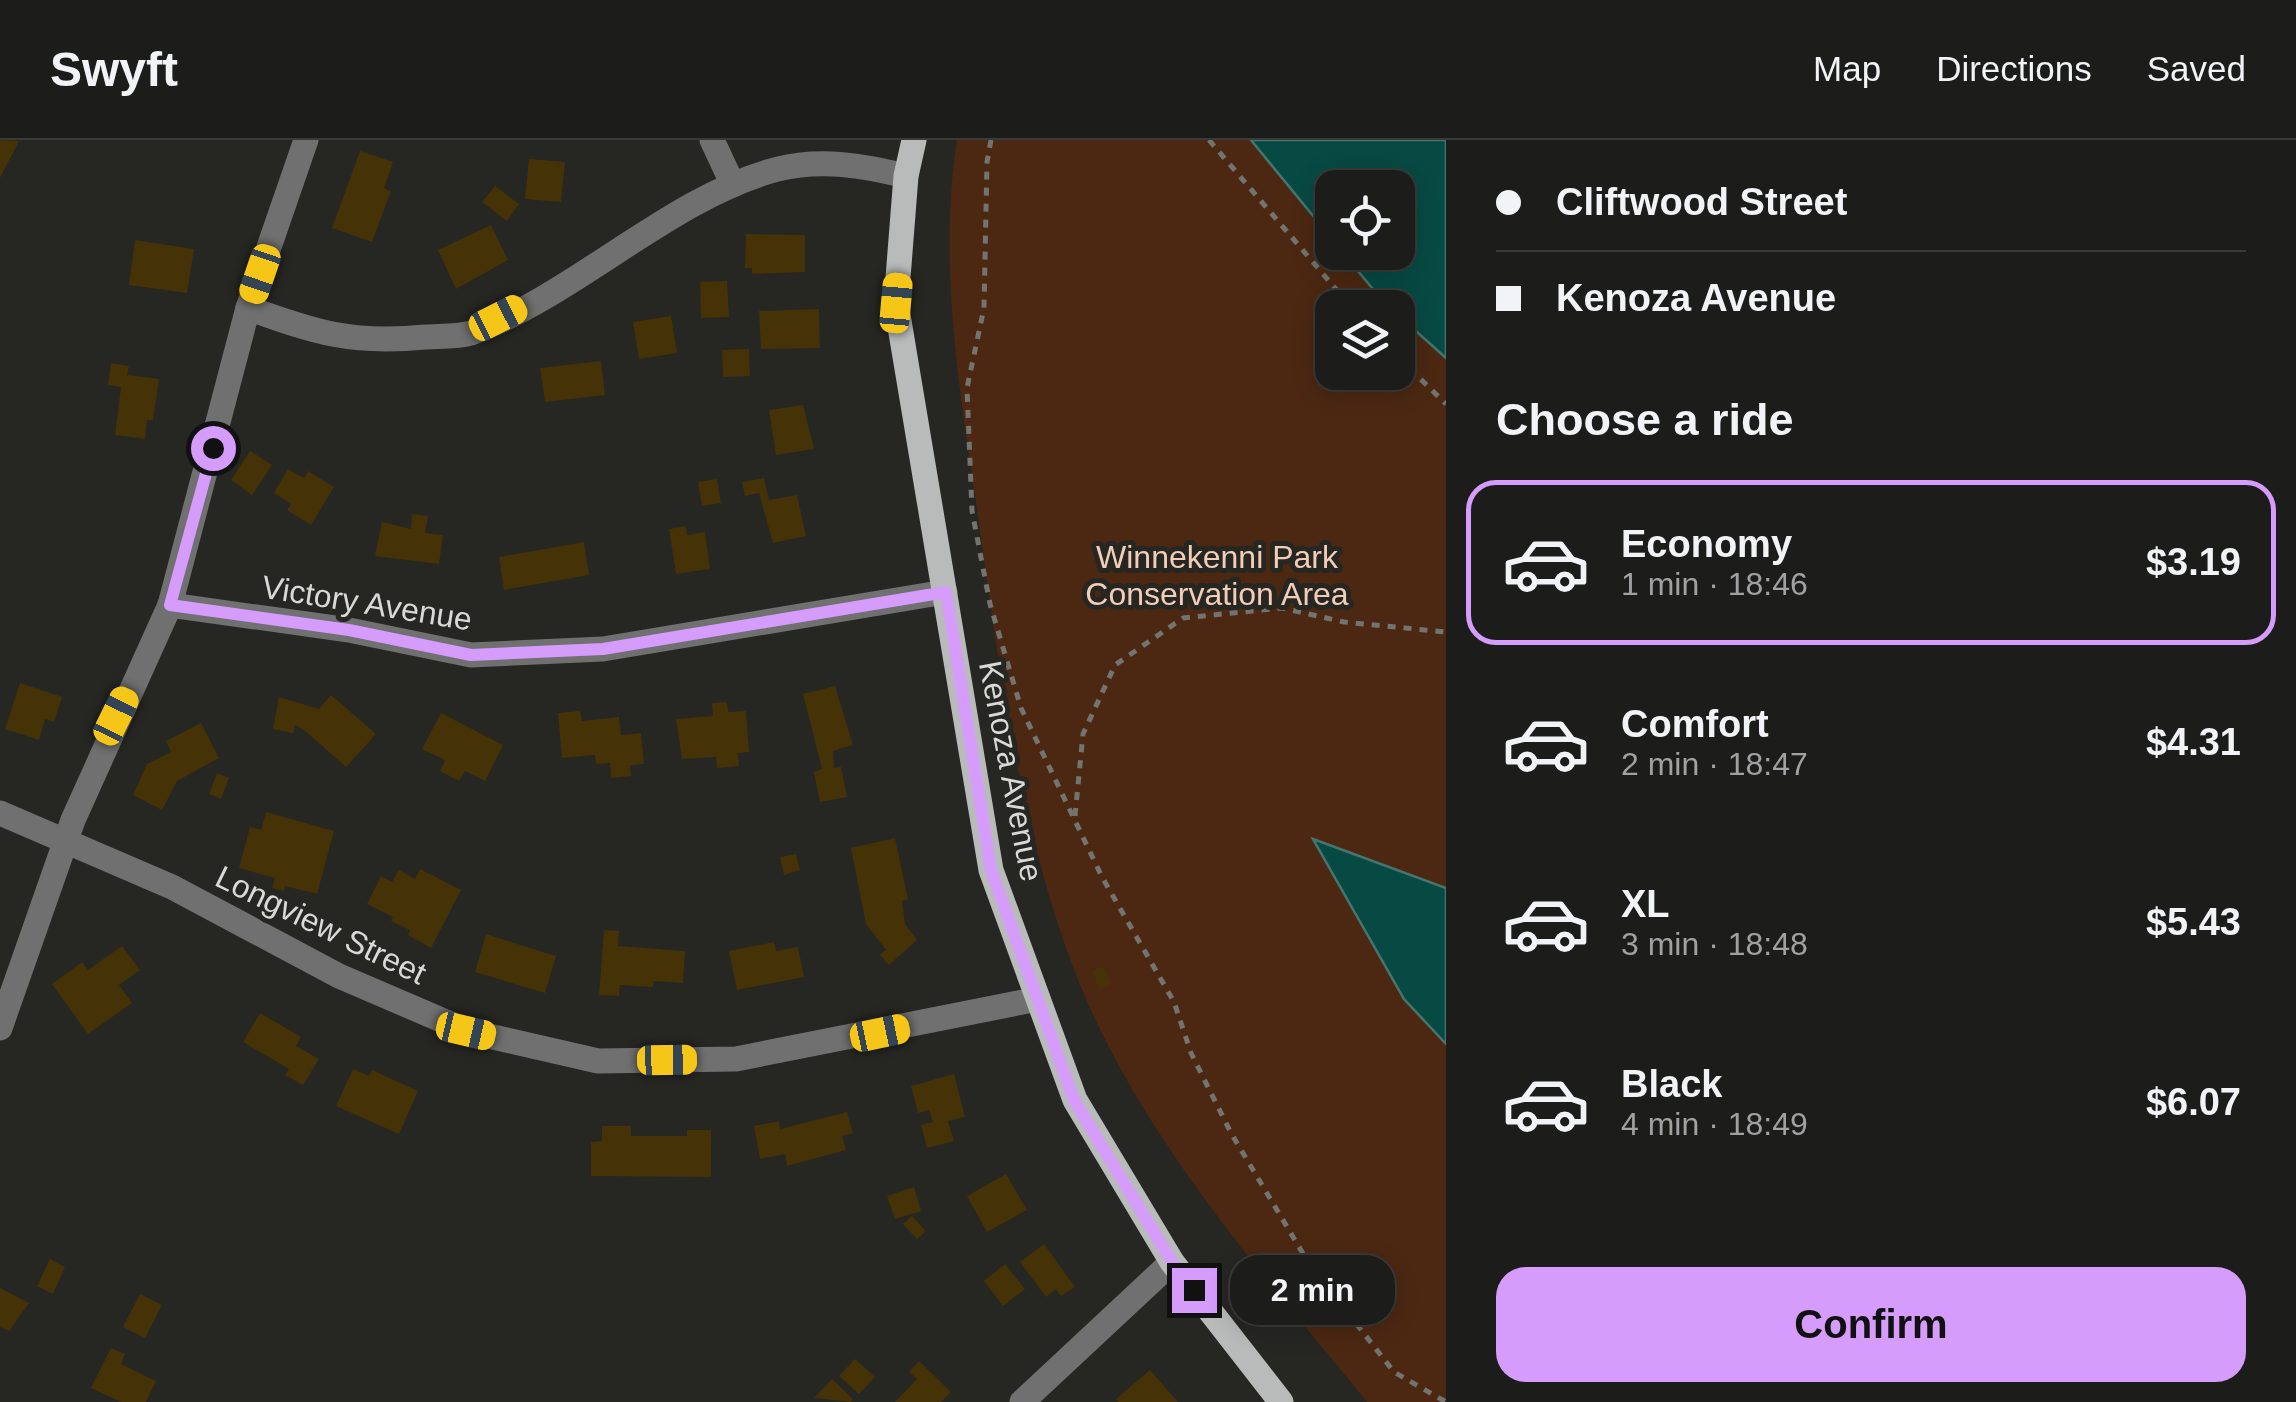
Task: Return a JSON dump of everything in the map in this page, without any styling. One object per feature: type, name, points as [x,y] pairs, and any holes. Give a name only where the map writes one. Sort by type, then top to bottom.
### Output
[{"type":"main road","name":"Kenoza Avenue","points":[[914,140],[906,176],[896,303],[991,870],[1074,1100],[1172,1262],[1281,1402]]},
{"type":"street","points":[[2,1019],[116,716],[170,605],[248,308],[306,140]]},
{"type":"street","points":[[712,140],[733,185]]},
{"type":"street","points":[[248,308],[318,333],[371,342],[468,334],[590,272],[733,185],[779,169],[818,164],[847,164],[906,176]]},
{"type":"street","name":"Victory Avenue","points":[[170,605],[349,630],[471,655],[603,649],[946,592]]},
{"type":"street","name":"Longview Street","points":[[0,813],[172,887],[339,976],[466,1031],[598,1062],[736,1059],[1038,999]]},
{"type":"street","points":[[1022,1402],[1172,1262]]},
{"type":"path","points":[[991,140],[987,162],[984,308],[966,388],[972,511],[990,604],[1020,708],[1119,909],[1174,1002],[1191,1053],[1231,1133],[1308,1262],[1394,1372],[1446,1402]]},
{"type":"path","points":[[1209,140],[1337,290]]},
{"type":"path","points":[[1415,373],[1446,404]]},
{"type":"path","points":[[1075,819],[1083,734],[1115,665],[1183,618],[1282,608],[1344,622],[1446,632]]},
{"type":"green space","name":"Winnekenni Park Conservation Area","points":[[957,140],[1446,140],[1446,1402],[1367,1402],[1240,1246],[1162,1137],[1127,1080],[1070,959],[1023,793],[993,622],[953,325],[950,232]]},
{"type":"water","points":[[1251,140],[1446,140],[1446,358],[1415,330],[1415,290],[1374,290],[1357,270],[1415,270],[1415,170],[1315,170],[1315,218]]},
{"type":"water","points":[[1313,839],[1446,888],[1446,1044],[1404,999]]},
{"type":"building","points":[[0,140],[19,141],[0,178]]},
{"type":"building","points":[[360,151],[393,162],[384,188],[391,191],[372,242],[332,228]]},
{"type":"building","points":[[529,159],[565,162],[561,202],[525,199]]},
{"type":"building","points":[[495,186],[519,204],[507,221],[482,202]]},
{"type":"building","points":[[491,225],[508,260],[456,289],[438,250]]},
{"type":"building","points":[[746,234],[805,235],[805,272],[752,274],[752,268],[745,268]]},
{"type":"building","points":[[135,240],[194,249],[187,293],[129,285]]},
{"type":"building","points":[[727,281],[729,317],[701,318],[700,282]]},
{"type":"building","points":[[819,309],[820,348],[761,349],[759,311]]},
{"type":"building","points":[[671,316],[677,353],[639,359],[633,322]]},
{"type":"building","points":[[749,349],[750,376],[723,377],[722,350]]},
{"type":"building","points":[[601,361],[605,395],[545,402],[540,368]]},
{"type":"building","points":[[111,363],[129,366],[127,375],[159,379],[153,420],[147,420],[145,439],[115,435],[121,387],[108,385]]},
{"type":"building","points":[[803,405],[814,449],[776,455],[769,410]]},
{"type":"building","points":[[250,451],[272,465],[252,495],[231,480]]},
{"type":"building","points":[[288,469],[304,478],[308,471],[334,487],[311,525],[287,510],[291,504],[274,493]]},
{"type":"building","points":[[764,478],[769,500],[797,495],[806,536],[773,543],[759,493],[745,496],[742,482]]},
{"type":"building","points":[[717,479],[721,503],[702,506],[698,482]]},
{"type":"building","points":[[412,514],[428,516],[425,533],[443,535],[439,564],[375,556],[382,522],[411,529]]},
{"type":"building","points":[[686,526],[687,535],[705,532],[710,569],[676,574],[669,529]]},
{"type":"building","points":[[584,542],[589,575],[504,590],[499,557]]},
{"type":"building","points":[[20,683],[62,697],[54,722],[45,719],[39,740],[5,729]]},
{"type":"building","points":[[835,686],[853,745],[833,751],[834,768],[841,767],[847,797],[820,802],[814,772],[822,769],[803,694]]},
{"type":"building","points":[[331,695],[376,734],[346,767],[303,729],[295,725],[293,733],[273,729],[279,697],[319,709]]},
{"type":"building","points":[[727,702],[728,712],[746,711],[749,752],[738,753],[739,766],[717,768],[716,757],[682,759],[676,719],[713,716],[712,703]]},
{"type":"building","points":[[580,711],[582,721],[619,717],[621,735],[641,733],[644,764],[630,765],[631,776],[611,778],[610,763],[596,764],[595,755],[562,758],[558,713]]},
{"type":"building","points":[[441,713],[503,745],[485,781],[465,771],[459,781],[440,771],[445,760],[422,749]]},
{"type":"building","points":[[201,723],[219,758],[177,781],[162,810],[133,795],[147,764],[171,752],[166,741]]},
{"type":"building","points":[[217,773],[229,778],[221,799],[209,794]]},
{"type":"building","points":[[266,812],[334,831],[317,894],[285,886],[284,891],[272,888],[275,878],[239,868],[250,827],[261,830]]},
{"type":"building","points":[[895,838],[908,899],[902,901],[905,924],[917,940],[889,965],[880,955],[886,950],[866,924],[851,848]]},
{"type":"building","points":[[796,854],[800,870],[784,875],[780,857]]},
{"type":"building","points":[[420,869],[461,890],[431,948],[408,935],[410,930],[391,921],[393,917],[367,904],[381,876],[392,882],[399,870],[415,879]]},
{"type":"building","points":[[604,930],[619,931],[618,946],[685,951],[683,983],[654,981],[653,987],[620,985],[619,996],[599,995]]},
{"type":"building","points":[[486,934],[556,956],[545,993],[475,972]]},
{"type":"building","points":[[774,942],[776,951],[798,947],[804,977],[737,990],[729,951]]},
{"type":"building","points":[[122,946],[140,970],[119,985],[132,1003],[88,1034],[52,984],[82,962],[88,970]]},
{"type":"building","points":[[1104,966],[1111,984],[1099,989],[1092,971]]},
{"type":"building","points":[[260,1013],[301,1037],[296,1046],[319,1059],[303,1085],[285,1075],[289,1069],[243,1042]]},
{"type":"building","points":[[353,1069],[369,1076],[372,1070],[418,1091],[399,1134],[336,1106]]},
{"type":"building","points":[[954,1074],[965,1117],[948,1121],[954,1141],[927,1148],[921,1125],[933,1122],[929,1110],[918,1113],[911,1086]]},
{"type":"building","points":[[847,1112],[853,1133],[842,1136],[846,1150],[787,1166],[785,1154],[760,1159],[754,1126],[779,1121],[780,1129]]},
{"type":"building","points":[[602,1126],[631,1126],[631,1136],[687,1136],[687,1130],[711,1130],[711,1177],[591,1176],[591,1142],[602,1141]]},
{"type":"building","points":[[1006,1174],[1027,1210],[987,1232],[967,1196]]},
{"type":"building","points":[[914,1187],[921,1211],[895,1219],[887,1196]]},
{"type":"building","points":[[912,1216],[926,1231],[917,1239],[903,1224]]},
{"type":"building","points":[[1044,1244],[1075,1287],[1061,1296],[1056,1289],[1046,1297],[1020,1262]]},
{"type":"building","points":[[50,1259],[65,1267],[53,1294],[37,1286]]},
{"type":"building","points":[[1005,1264],[1025,1289],[1003,1306],[984,1281]]},
{"type":"building","points":[[0,1288],[29,1303],[9,1331],[0,1327]]},
{"type":"building","points":[[140,1294],[162,1305],[145,1338],[123,1327]]},
{"type":"building","points":[[111,1348],[125,1354],[121,1364],[156,1381],[146,1402],[121,1402],[91,1388]]},
{"type":"building","points":[[855,1359],[875,1377],[859,1394],[839,1376]]},
{"type":"building","points":[[919,1361],[951,1392],[941,1402],[895,1402],[917,1379],[909,1372]]},
{"type":"building","points":[[1150,1370],[1178,1402],[1118,1402],[1116,1399]]},
{"type":"building","points":[[832,1379],[853,1399],[851,1402],[814,1398]]},
{"type":"route","points":[[213,448],[170,605],[349,630],[471,655],[603,649],[946,592],[991,870],[1074,1100],[1172,1262],[1194,1290]]}]
